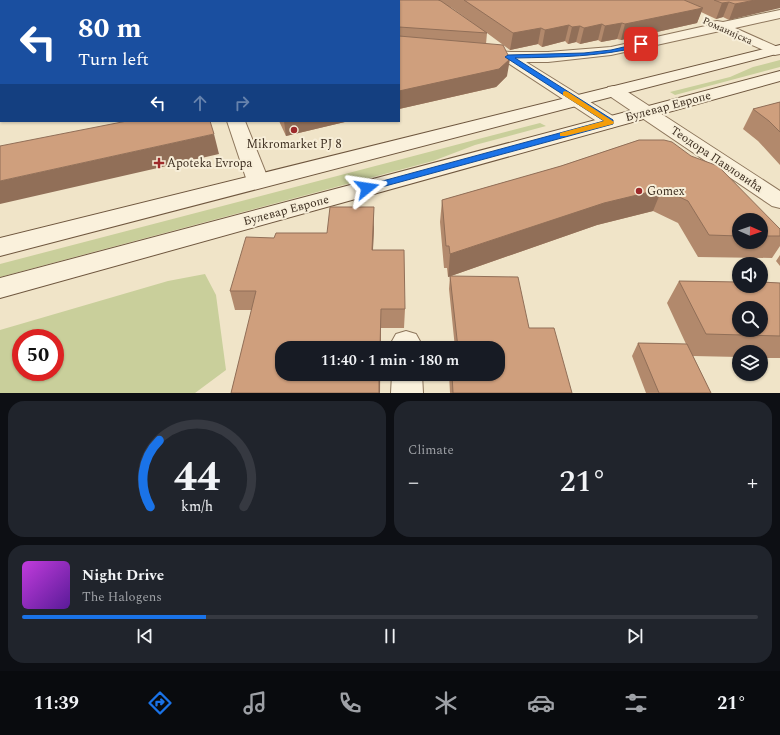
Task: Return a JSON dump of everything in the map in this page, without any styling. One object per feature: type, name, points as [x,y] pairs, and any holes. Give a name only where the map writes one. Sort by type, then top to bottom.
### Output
[{"type":"main road","points":[[465,53],[508,57],[580,55],[611,52],[780,14]]},
{"type":"main road","name":"Романијска","points":[[701,18],[777,50]]},
{"type":"main road","points":[[483,39],[508,57],[610,122]]},
{"type":"main road","points":[[0,247],[777,50]]},
{"type":"main road","name":"Булевар Европе","points":[[0,288],[780,76]]},
{"type":"main road","name":"Теодора Павловића","points":[[614,91],[780,201]]},
{"type":"main road","points":[[236,122],[258,181]]},
{"type":"main road","points":[[407,381],[407,393]]},
{"type":"green space","points":[[780,60],[780,67],[675,95],[670,92],[730,77],[753,67]]},
{"type":"green space","points":[[540,123],[546,126],[475,145],[433,161],[0,277],[0,264]]},
{"type":"green space","points":[[205,274],[216,295],[226,370],[195,393],[0,393],[0,330],[168,281]]},
{"type":"building","points":[[400,0],[441,1],[487,33],[400,27]]},
{"type":"building","points":[[464,0],[684,0],[703,8],[625,24],[622,23],[605,26],[602,24],[584,28],[580,26],[572,27],[569,25],[545,30],[541,28],[513,33]]},
{"type":"building","points":[[714,0],[755,0],[735,4],[729,2],[722,3]]},
{"type":"building","points":[[400,36],[503,45],[510,59],[499,69],[400,91]]},
{"type":"building","points":[[780,102],[780,132],[769,121],[753,109]]},
{"type":"building","points":[[122,122],[210,122],[214,134],[0,181],[0,146]]},
{"type":"building","points":[[639,140],[664,140],[672,142],[691,156],[718,166],[764,213],[732,213],[732,236],[709,235],[688,201],[662,189],[604,203],[450,254],[449,246],[446,246],[442,200],[561,166]]},
{"type":"building","points":[[330,207],[374,207],[372,250],[404,250],[405,309],[381,309],[380,341],[275,341],[275,381],[379,381],[379,393],[231,393],[256,291],[230,291],[246,237],[274,238],[276,233],[327,233]]},
{"type":"building","points":[[768,217],[780,229],[780,236],[768,236]]},
{"type":"building","points":[[450,276],[518,277],[529,328],[554,328],[572,393],[453,393],[452,381],[505,381],[505,341],[457,341]]},
{"type":"building","points":[[679,281],[732,282],[732,293],[768,293],[768,282],[780,283],[780,336],[768,336],[768,301],[732,301],[732,335],[706,334]]},
{"type":"building","points":[[638,343],[687,344],[711,393],[659,393]]},
{"type":"slow traffic","points":[[563,134],[610,122],[565,93]]},
{"type":"place","name":"Mikromarket PJ 8","points":[[294,130]]},
{"type":"place","name":"Apoteka Evropa","points":[[159,163]]},
{"type":"place","name":"Gomex","points":[[639,191]]},
{"type":"route","points":[[367,188],[610,122],[508,57],[584,55],[611,52],[641,44]]}]
